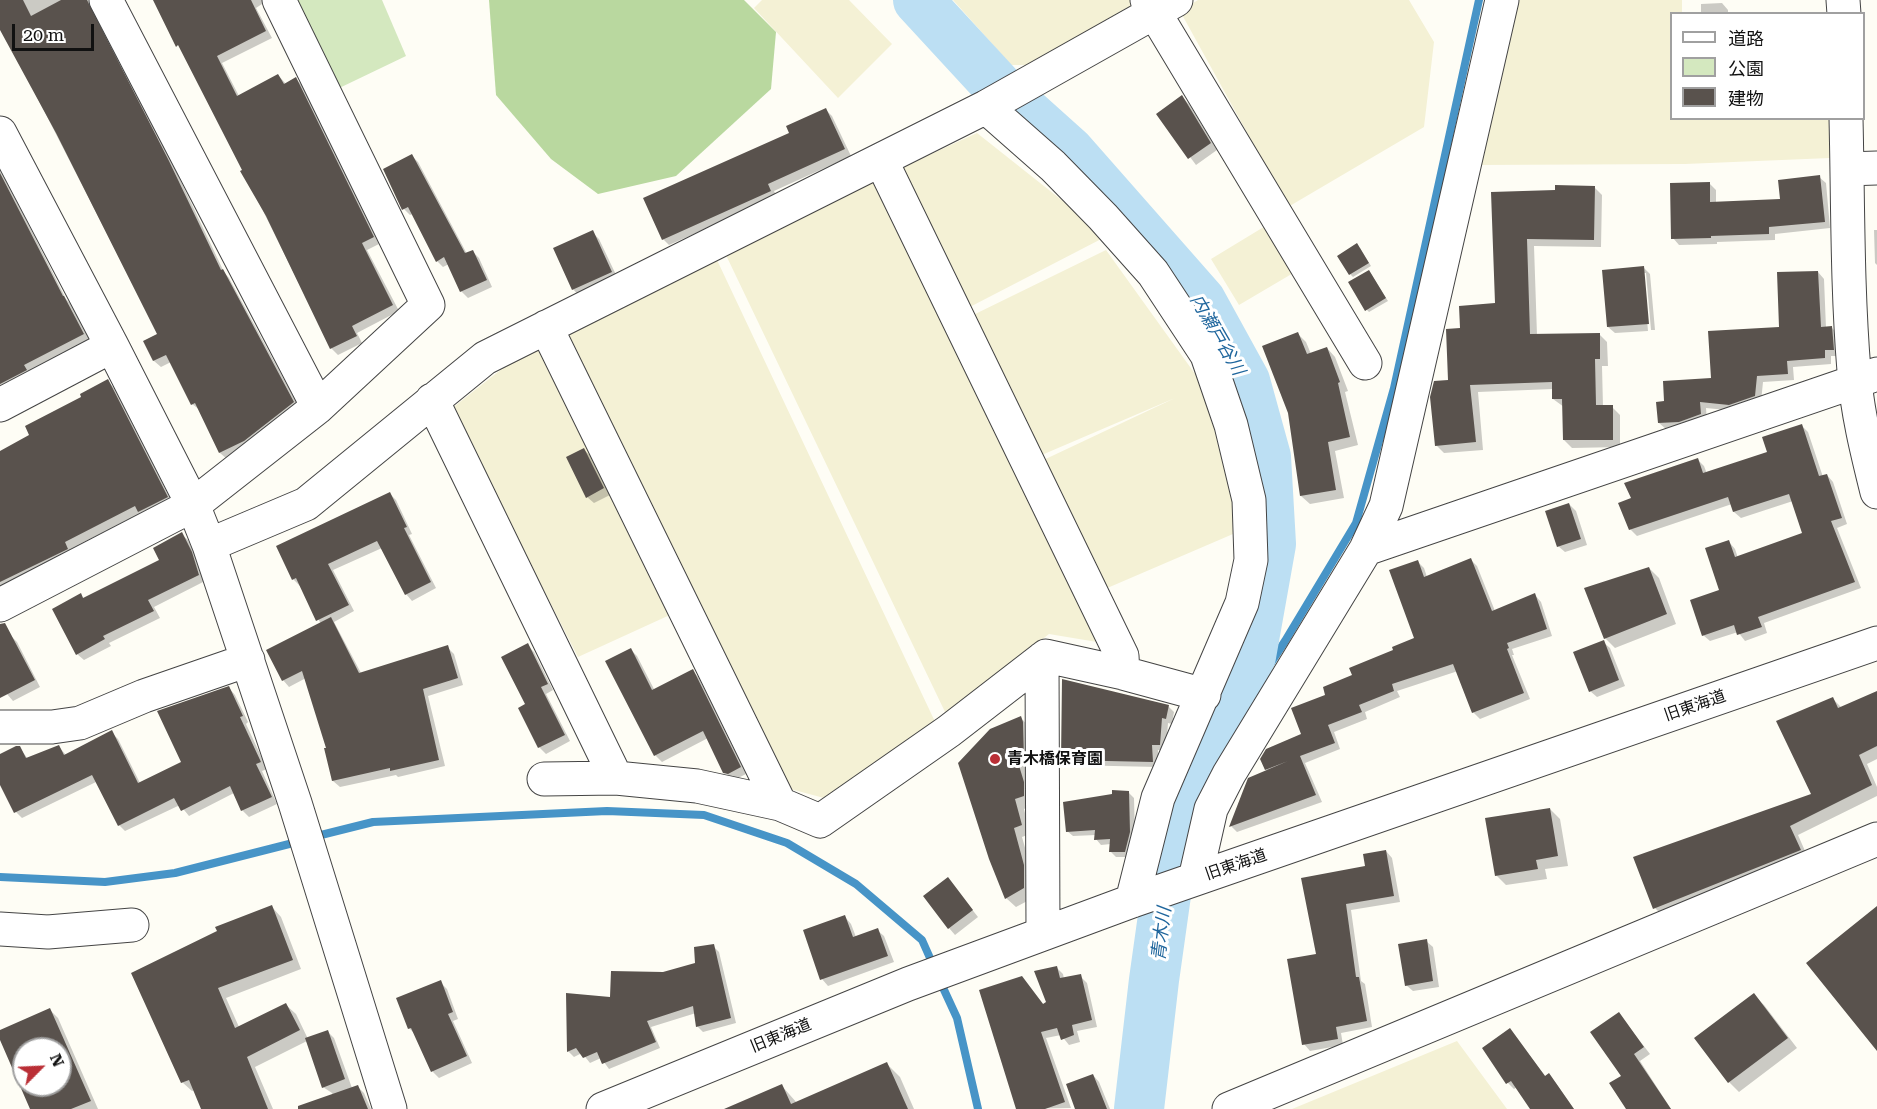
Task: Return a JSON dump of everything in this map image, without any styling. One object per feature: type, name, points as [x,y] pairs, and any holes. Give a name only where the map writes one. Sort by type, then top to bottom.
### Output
[{"type":"street","points":[[106,0],[318,407]]},
{"type":"street","points":[[0,605],[193,505],[318,407],[428,304],[279,0]]},
{"type":"street","points":[[1195,879],[1211,809],[1229,774],[1366,549],[1386,506],[1502,0]]},
{"type":"street","points":[[209,545],[306,504],[485,358],[986,107],[1159,4],[1365,363]]},
{"type":"street","points":[[986,107],[1053,166],[1153,273],[1207,355],[1231,425],[1249,500],[1251,560],[1242,603],[1158,798],[1132,901]]},
{"type":"street","points":[[1847,120],[1862,168],[1850,289],[1866,377],[1866,447],[1877,492]]},
{"type":"street","points":[[0,133],[193,505],[209,545],[295,803],[390,1109]]},
{"type":"street","points":[[881,160],[1122,656],[1123,673]]},
{"type":"street","points":[[546,327],[780,804]]},
{"type":"street","points":[[0,405],[112,346]]},
{"type":"street","points":[[1366,549],[1866,377]]},
{"type":"street","points":[[432,400],[616,778]]},
{"type":"street","name":"旧東海道","points":[[603,1109],[908,984],[1132,901],[1877,643]]},
{"type":"street","points":[[544,779],[616,778],[697,786],[780,804],[820,821],[949,732],[1046,656],[1123,673],[1204,695]]},
{"type":"street","points":[[1042,659],[1043,934]]},
{"type":"street","points":[[0,727],[52,728],[80,723],[144,696],[248,660]]},
{"type":"street","points":[[1229,1109],[1877,839]]},
{"type":"street","points":[[0,930],[48,932],[132,925]]},
{"type":"shaded area","points":[[762,0],[849,0],[892,44],[838,98],[754,8]]},
{"type":"shaded area","points":[[953,0],[1132,0],[1137,7],[1026,65],[1011,65]]},
{"type":"shaded area","points":[[1198,0],[1409,0],[1434,42],[1424,127],[1288,207],[1180,11]]},
{"type":"shaded area","points":[[1512,0],[1682,0],[1682,12],[1670,12],[1670,120],[1830,120],[1830,158],[1685,164],[1475,165]]},
{"type":"shaded area","points":[[977,133],[1107,236],[964,310],[894,171]]},
{"type":"shaded area","points":[[872,178],[1103,643],[1049,634],[946,714],[724,251]]},
{"type":"shaded area","points":[[1267,225],[1295,272],[1239,305],[1211,259]]},
{"type":"shaded area","points":[[1106,250],[1203,385],[1240,531],[1105,589],[1035,464],[1175,398],[1037,457],[967,318]]},
{"type":"shaded area","points":[[717,260],[938,728],[824,798],[783,787],[565,333]]},
{"type":"shaded area","points":[[542,348],[672,614],[578,657],[451,409],[503,368]]},
{"type":"shaded area","points":[[1457,1041],[1507,1109],[1292,1109]]},
{"type":"green space","points":[[295,0],[382,0],[406,56],[331,92]]},
{"type":"green space","points":[[489,0],[744,0],[776,32],[771,89],[676,176],[598,194],[551,159],[496,95]]},
{"type":"building","points":[[0,0],[23,0],[31,16],[61,0],[87,0],[169,161],[221,270],[223,269],[294,402],[244,441],[219,453],[195,403],[191,405],[166,355],[153,361],[143,341],[157,334],[56,133],[0,30]]},
{"type":"building","points":[[153,0],[251,0],[266,31],[217,56],[237,96],[278,74],[284,84],[296,77],[374,237],[362,243],[393,305],[352,326],[357,336],[330,349],[266,216],[240,171],[242,170]]},
{"type":"building","points":[[1182,95],[1211,143],[1188,159],[1156,114]]},
{"type":"building","points":[[826,108],[845,149],[768,184],[771,191],[662,240],[643,198],[789,133],[786,126]]},
{"type":"building","points":[[412,154],[465,253],[473,250],[487,280],[460,292],[444,257],[436,262],[408,207],[402,210],[383,169]]},
{"type":"building","points":[[0,173],[84,334],[24,365],[27,370],[0,384]]},
{"type":"building","points":[[1820,175],[1825,222],[1769,227],[1769,234],[1671,239],[1670,183],[1710,182],[1710,202],[1780,199],[1778,180]]},
{"type":"building","points":[[1555,185],[1595,186],[1594,240],[1527,239],[1530,334],[1600,333],[1600,359],[1595,359],[1596,405],[1613,405],[1613,440],[1563,440],[1562,399],[1552,399],[1552,382],[1470,385],[1476,442],[1435,446],[1430,397],[1434,381],[1448,380],[1446,329],[1460,328],[1459,306],[1495,303],[1491,192],[1555,190]]},
{"type":"building","points":[[593,230],[612,272],[572,290],[553,248]]},
{"type":"building","points":[[1357,243],[1369,263],[1349,275],[1337,256]]},
{"type":"building","points":[[1644,266],[1649,324],[1607,327],[1602,270]]},
{"type":"building","points":[[1369,270],[1386,298],[1365,311],[1348,282]]},
{"type":"building","points":[[1818,271],[1821,327],[1832,326],[1834,350],[1825,350],[1825,358],[1787,361],[1788,374],[1757,376],[1755,396],[1729,405],[1700,402],[1701,414],[1679,422],[1658,423],[1656,402],[1664,401],[1663,381],[1711,378],[1708,331],[1779,327],[1777,272]]},
{"type":"building","points":[[1298,332],[1307,354],[1327,347],[1340,382],[1338,383],[1350,437],[1328,442],[1336,490],[1300,496],[1288,413],[1262,346]]},
{"type":"building","points":[[108,379],[168,497],[138,512],[135,506],[65,542],[68,549],[0,582],[0,451],[29,435],[25,426],[81,397],[80,394]]},
{"type":"building","points":[[1802,424],[1819,476],[1827,474],[1842,518],[1831,521],[1855,582],[1758,617],[1762,627],[1737,635],[1734,625],[1702,636],[1690,600],[1719,590],[1705,548],[1729,540],[1735,557],[1802,533],[1789,494],[1733,512],[1728,497],[1629,530],[1618,503],[1631,498],[1624,483],[1698,458],[1703,473],[1767,452],[1762,437]]},
{"type":"building","points":[[584,448],[604,488],[586,498],[566,457]]},
{"type":"building","points":[[390,492],[407,527],[404,528],[431,582],[405,595],[377,541],[328,564],[349,605],[316,621],[296,578],[292,580],[276,546]]},
{"type":"building","points":[[1569,503],[1581,539],[1557,547],[1545,511]]},
{"type":"building","points":[[182,532],[192,552],[199,575],[148,600],[154,611],[103,636],[105,639],[76,655],[52,609],[81,593],[83,598],[159,560],[153,548]]},
{"type":"building","points":[[1471,558],[1492,611],[1535,593],[1547,629],[1507,643],[1509,648],[1507,649],[1524,693],[1472,713],[1453,664],[1392,684],[1394,691],[1359,705],[1362,712],[1328,725],[1335,743],[1300,756],[1316,795],[1229,827],[1248,778],[1288,761],[1265,770],[1260,759],[1266,749],[1301,734],[1291,708],[1325,695],[1323,687],[1352,675],[1349,668],[1393,650],[1392,647],[1414,638],[1389,570],[1418,560],[1424,577]]},
{"type":"building","points":[[1649,567],[1667,614],[1604,639],[1584,588]]},
{"type":"building","points":[[331,617],[359,673],[448,645],[458,678],[423,689],[439,760],[332,781],[324,748],[326,748],[302,671],[282,681],[266,650]]},
{"type":"building","points":[[5,623],[35,680],[0,698],[0,624]]},
{"type":"building","points":[[1604,640],[1619,680],[1589,692],[1573,652]]},
{"type":"building","points":[[528,643],[548,684],[541,687],[565,735],[538,748],[518,708],[525,704],[501,657]]},
{"type":"building","points":[[631,648],[652,690],[693,669],[741,767],[728,774],[723,773],[703,731],[654,756],[605,661]]},
{"type":"building","points":[[1062,679],[1169,705],[1166,719],[1162,718],[1160,745],[1152,745],[1153,762],[1061,760]]},
{"type":"building","points":[[229,686],[243,716],[240,717],[261,762],[256,764],[272,797],[241,811],[230,786],[181,811],[174,798],[118,826],[92,775],[14,813],[0,785],[0,754],[20,746],[26,758],[59,745],[64,755],[112,730],[138,783],[181,762],[157,711]]},
{"type":"building","points":[[1877,691],[1877,746],[1859,755],[1872,785],[1790,826],[1801,850],[1653,909],[1633,857],[1811,794],[1776,721],[1833,697],[1838,708]]},
{"type":"building","points":[[1021,716],[1024,759],[1017,759],[1024,782],[1024,796],[1015,799],[1022,825],[1014,828],[1024,865],[1024,888],[1005,899],[989,859],[958,763],[990,729]]},
{"type":"building","points":[[1112,790],[1129,791],[1130,832],[1125,852],[1109,852],[1110,839],[1094,840],[1095,830],[1066,832],[1063,802],[1112,794]]},
{"type":"building","points":[[1550,808],[1558,856],[1536,860],[1538,869],[1495,876],[1485,818]]},
{"type":"building","points":[[1386,850],[1394,896],[1346,904],[1356,977],[1359,977],[1367,1021],[1336,1027],[1338,1039],[1302,1045],[1287,959],[1316,954],[1301,878],[1365,866],[1363,854]]},
{"type":"building","points":[[948,877],[973,910],[948,929],[923,896]]},
{"type":"building","points":[[272,905],[293,960],[218,988],[235,1028],[286,1003],[300,1030],[247,1057],[268,1109],[201,1109],[189,1080],[181,1083],[131,973],[217,931],[215,927]]},
{"type":"building","points":[[1877,906],[1877,1051],[1806,963]]},
{"type":"building","points":[[845,915],[853,937],[878,928],[888,956],[820,980],[803,930]]},
{"type":"building","points":[[1427,939],[1433,981],[1405,986],[1398,944]]},
{"type":"building","points":[[714,944],[731,1018],[696,1027],[693,1006],[647,1021],[656,1042],[602,1064],[597,1052],[583,1058],[576,1048],[567,1052],[566,993],[610,997],[611,971],[663,972],[695,963],[694,947]]},
{"type":"building","points":[[1057,966],[1060,978],[1081,974],[1092,1020],[1072,1025],[1074,1035],[1061,1040],[1057,1028],[1041,1032],[1065,1102],[1045,1109],[1016,1109],[979,990],[1022,976],[1043,1004],[1046,1002],[1034,971]]},
{"type":"building","points":[[441,980],[453,1012],[448,1014],[467,1056],[431,1072],[411,1028],[408,1029],[396,998]]},
{"type":"building","points":[[1754,993],[1788,1038],[1728,1083],[1694,1038]]},
{"type":"building","points":[[50,1008],[63,1037],[12,1037],[12,1068],[0,1040],[0,1030]]},
{"type":"building","points":[[1619,1012],[1644,1047],[1634,1054],[1671,1109],[1626,1109],[1609,1083],[1621,1076],[1590,1032]]},
{"type":"building","points":[[1510,1028],[1545,1076],[1549,1073],[1574,1109],[1530,1109],[1511,1081],[1506,1084],[1482,1048]]},
{"type":"building","points":[[328,1030],[345,1079],[322,1088],[305,1038]]},
{"type":"building","points":[[72,1058],[91,1101],[71,1109],[30,1109],[25,1097],[72,1097]]},
{"type":"building","points":[[887,1062],[908,1109],[724,1109],[782,1084],[791,1104]]},
{"type":"building","points":[[1093,1074],[1107,1109],[1075,1109],[1066,1084]]},
{"type":"building","points":[[358,1085],[368,1109],[298,1109],[298,1106]]},
{"type":"waterway","name":"内瀬戸谷川","points":[[918,0],[1001,90],[1069,151],[1201,301],[1245,381],[1266,457],[1271,544],[1251,656],[1173,845],[1139,1109]]},
{"type":"waterway","points":[[1206,764],[1285,641],[1356,523],[1394,388],[1479,0]]},
{"type":"waterway","points":[[313,837],[373,822],[607,811],[704,815],[787,843],[856,884],[922,940],[934,967]]},
{"type":"waterway","points":[[0,877],[105,882],[175,873],[301,841]]},
{"type":"waterway","points":[[939,979],[957,1018],[978,1109]]},
{"type":"place","name":"青木橋保育園","points":[[995,759]]},
{"type":"water label","name":"青木川","points":[[1162,934]]}]
